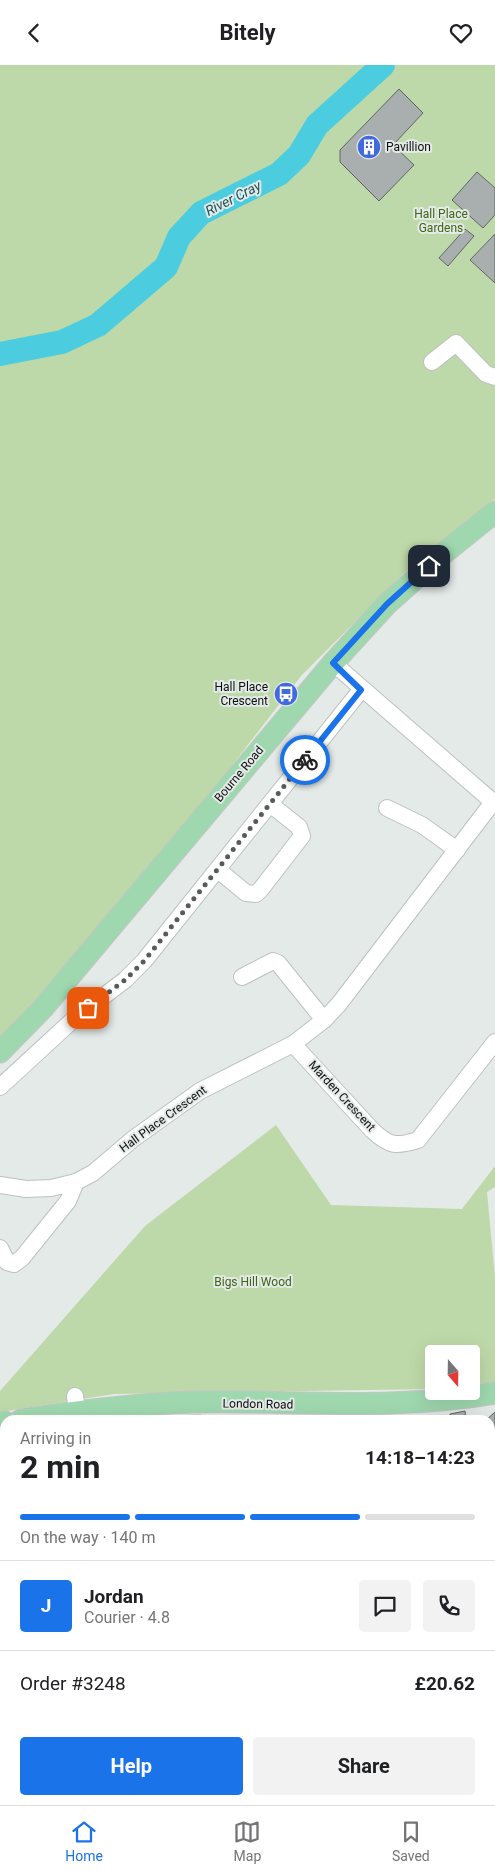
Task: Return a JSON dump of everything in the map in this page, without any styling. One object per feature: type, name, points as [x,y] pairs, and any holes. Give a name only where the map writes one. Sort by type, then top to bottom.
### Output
[{"type":"main road","name":"Bourne Road","points":[[0,1052],[43,1008],[333,663],[394,598],[495,512]]},
{"type":"main road","name":"London Road","points":[[38,1415],[76,1404],[194,1402],[350,1405],[416,1403],[495,1393]]},
{"type":"street","points":[[432,362],[456,343],[486,374],[495,377]]},
{"type":"street","name":"Hall Place Crescent","points":[[0,1185],[26,1189],[76,1182],[93,1173],[134,1139],[200,1091],[294,1044],[324,1020],[339,1004],[494,803],[361,690],[333,663]]},
{"type":"street","points":[[0,1087],[75,1018],[125,980],[144,961],[361,690]]},
{"type":"street","points":[[218,870],[250,894],[256,894],[267,882],[302,836],[299,827],[270,803]]},
{"type":"street","points":[[387,808],[422,825],[457,850]]},
{"type":"street","points":[[242,977],[273,961],[278,963],[324,1020]]},
{"type":"street","name":"Marden Crescent","points":[[294,1044],[372,1130],[385,1141],[401,1145],[418,1140],[495,1042]]},
{"type":"street","points":[[0,1248],[6,1262],[14,1264],[22,1258],[68,1201],[76,1182]]},
{"type":"green space","name":"Hall Place Gardens","points":[[0,65],[495,65],[495,499],[406,571],[301,676],[193,816],[22,1018],[0,1039]]},
{"type":"green space","name":"Bigs Hill Wood","points":[[276,1125],[331,1205],[462,1209],[495,1166],[495,1187],[487,1192],[495,1277],[495,1382],[480,1384],[480,1345],[425,1345],[425,1389],[114,1394],[0,1412],[0,1391],[145,1226]]},
{"type":"building","name":"Pavillion","points":[[399,89],[423,113],[393,145],[414,165],[379,201],[340,162],[340,150]]},
{"type":"building","points":[[477,172],[495,188],[495,215],[483,228],[452,200]]},
{"type":"building","points":[[465,229],[474,236],[448,266],[439,258]]},
{"type":"building","points":[[495,234],[495,283],[470,260]]},
{"type":"building","points":[[465,1411],[466,1415],[450,1415]]},
{"type":"waterway","name":"River Cray","points":[[0,354],[62,342],[98,325],[166,267],[179,237],[201,213],[279,174],[299,155],[317,125],[383,65]]},
{"type":"way so far","points":[[88,1008],[125,980],[144,961],[305,760]]},
{"type":"place","name":"Pavillion","points":[[369,147]]},
{"type":"place","name":"Hall Place Crescent","points":[[286,694]]},
{"type":"route","points":[[305,760],[361,690],[333,663],[387,604],[429,566]]}]
